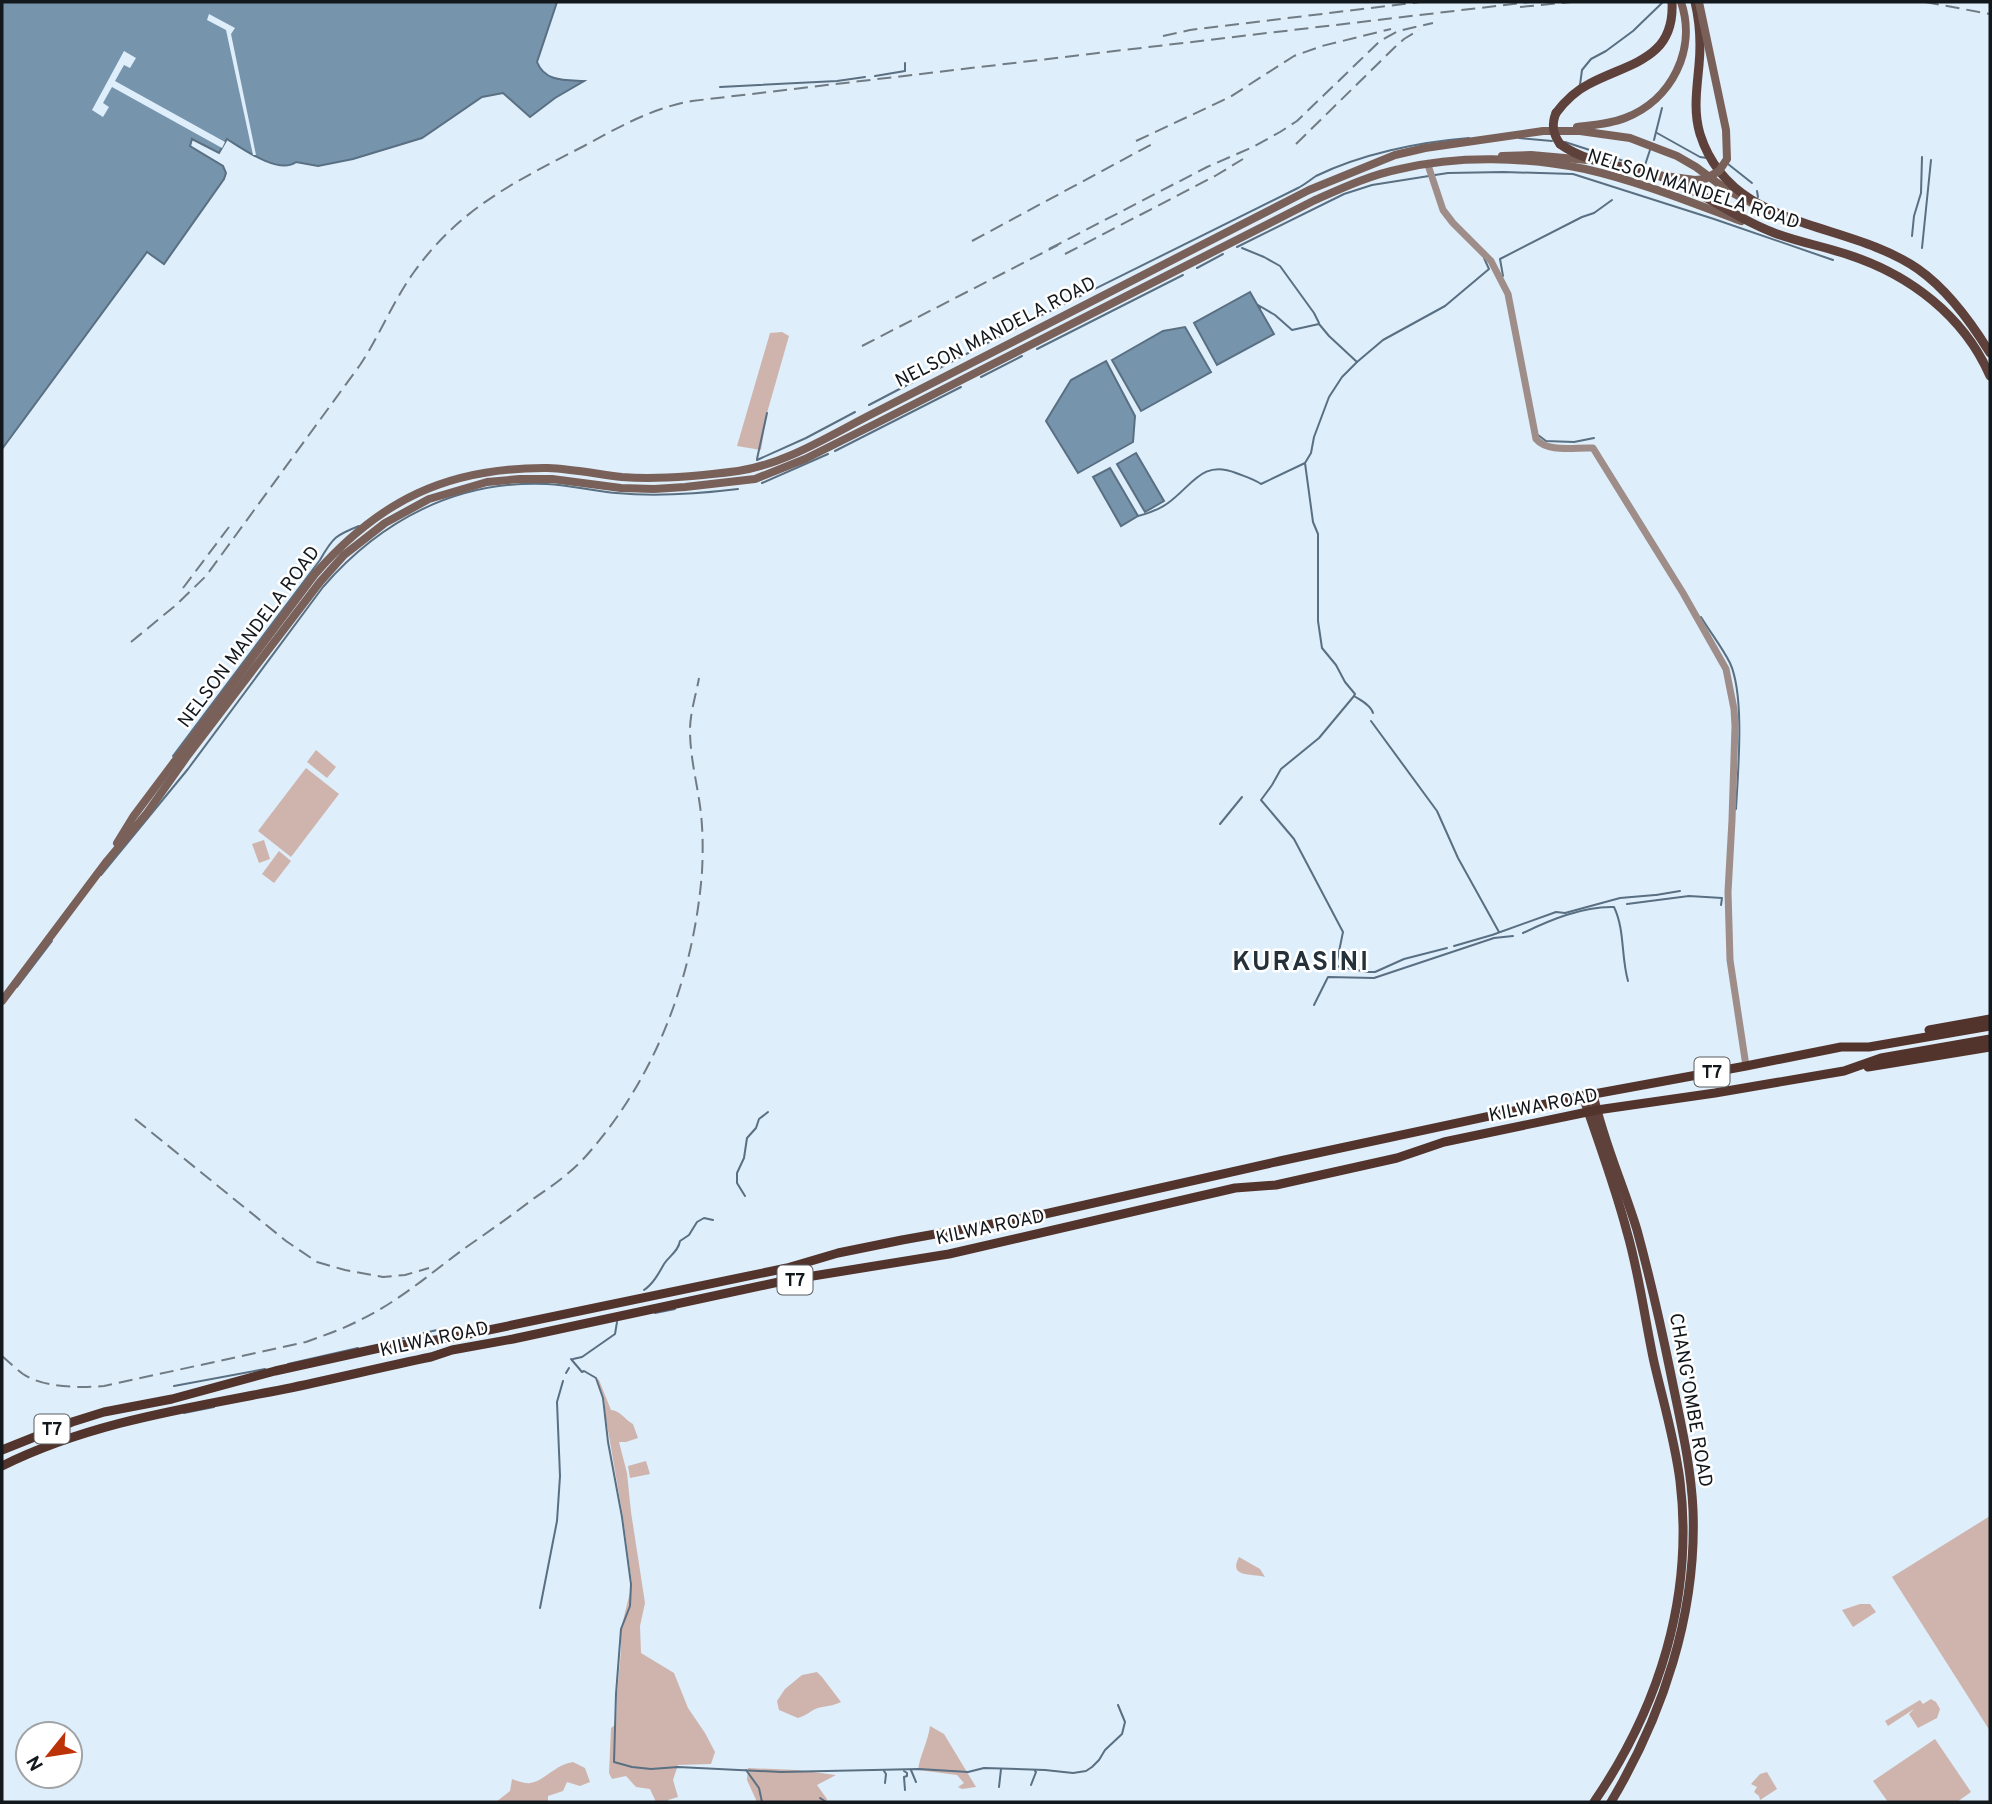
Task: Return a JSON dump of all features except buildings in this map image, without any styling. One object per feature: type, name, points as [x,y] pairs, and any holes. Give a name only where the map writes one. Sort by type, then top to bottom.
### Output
[{"type":"highway","name":"T7","points":[[1841,1047],[1990,1018]]},
{"type":"highway","name":"KILWA ROAD","points":[[2,1450],[104,1412],[172,1399],[275,1371],[384,1347],[461,1336],[787,1268],[831,1255],[902,1240],[1036,1216],[1593,1094],[1841,1047],[1869,1047],[1990,1026]]},
{"type":"highway","name":"KILWA ROAD","points":[[2,1466],[41,1447],[79,1433],[431,1357],[452,1350],[775,1283],[949,1254],[1235,1188],[1276,1185],[1397,1158],[1444,1142],[1592,1111],[1844,1071],[1881,1058],[1990,1039]]},
{"type":"highway","name":"T7","points":[[1844,1071],[1990,1047]]},
{"type":"main road","points":[[1672,2],[1671,25],[1661,44],[1653,52],[1642,61],[1579,89],[1556,113],[1553,125],[1560,144],[1593,160],[1657,175],[1705,179],[1719,171],[1727,159],[1726,130],[1697,2]]},
{"type":"main road","points":[[1543,131],[1614,122],[1640,111],[1654,101],[1672,80],[1685,48],[1686,19],[1681,2]]},
{"type":"main road","points":[[1697,2],[1700,38],[1697,119],[1700,134],[1712,162],[1729,184],[1744,196],[1797,220]]},
{"type":"main road","name":"NELSON MANDELA ROAD","points":[[107,861],[134,817],[315,574],[338,548],[380,513],[448,480],[482,472],[549,468],[654,479],[755,467],[803,448],[870,415],[1309,190],[1395,155],[1425,148],[1543,131],[1605,133],[1630,138],[1677,156],[1747,203],[1890,253],[1916,268],[1932,280],[1962,312],[1990,353]]},
{"type":"main road","points":[[1454,161],[1531,155],[1593,160]]},
{"type":"main road","name":"NELSON MANDELA ROAD","points":[[2,1001],[328,573],[367,535],[407,510],[429,499],[487,482],[520,479],[552,479],[621,488],[654,489],[755,479],[805,459],[1315,200],[1399,169],[1454,161],[1494,160],[1585,169],[1667,194],[1771,232],[1871,262],[1916,286],[1958,324],[1979,354],[1990,376]]},
{"type":"main road","points":[[1657,175],[1684,185],[1771,232]]},
{"type":"main road","name":"CHANG'OMBE ROAD","points":[[1592,1111],[1593,1094]]},
{"type":"main road","name":"CHANG'OMBE ROAD","points":[[1583,1096],[1592,1111],[1628,1235],[1678,1465],[1683,1531],[1679,1597],[1670,1642],[1636,1731],[1594,1802]]},
{"type":"main road","points":[[1575,1115],[1597,1127],[1609,1108]]},
{"type":"main road","name":"CHANG'OMBE ROAD","points":[[1597,1127],[1636,1229],[1661,1325],[1682,1423],[1693,1511],[1692,1550],[1681,1638],[1662,1699],[1635,1760],[1611,1802]]},
{"type":"street","points":[[1428,164],[1443,210],[1491,261],[1508,294],[1536,439],[1548,447],[1593,448],[1726,668],[1735,726],[1728,892],[1730,960],[1746,1066]]},
{"type":"shaded area","points":[[782,332],[789,336],[767,413],[761,450],[737,446],[770,333]]},
{"type":"shaded area","points":[[316,750],[336,767],[327,778],[307,762]]},
{"type":"shaded area","points":[[306,768],[339,794],[291,857],[258,831]]},
{"type":"shaded area","points":[[264,840],[270,859],[259,863],[252,844]]},
{"type":"shaded area","points":[[279,851],[291,861],[274,883],[262,874]]},
{"type":"shaded area","points":[[597,1379],[611,1410],[633,1424],[638,1438],[619,1442],[627,1473],[645,1603],[640,1626],[641,1653],[674,1673],[688,1708],[715,1752],[711,1764],[678,1765],[673,1780],[678,1797],[667,1802],[656,1802],[650,1789],[636,1787],[626,1776],[612,1779],[609,1773],[611,1728],[616,1724],[621,1629],[632,1584],[604,1398]]},
{"type":"shaded area","points":[[646,1461],[650,1474],[630,1478],[628,1466]]},
{"type":"shaded area","points":[[1990,1516],[1990,1731],[1892,1577]]},
{"type":"shaded area","points":[[1239,1557],[1260,1569],[1265,1577],[1239,1572],[1236,1564]]},
{"type":"shaded area","points":[[1870,1604],[1876,1612],[1853,1627],[1842,1610]]},
{"type":"shaded area","points":[[817,1672],[841,1702],[816,1709],[798,1718],[779,1710],[777,1701],[785,1689],[802,1675]]},
{"type":"shaded area","points":[[1931,1699],[1940,1709],[1937,1718],[1918,1728],[1909,1714],[1914,1709],[1888,1726],[1885,1721],[1920,1700],[1923,1704]]},
{"type":"shaded area","points":[[930,1726],[944,1734],[976,1787],[958,1787],[964,1783],[957,1775],[918,1770]]},
{"type":"shaded area","points":[[1935,1739],[1971,1792],[1957,1802],[1888,1802],[1873,1781]]},
{"type":"shaded area","points":[[573,1762],[585,1768],[590,1782],[580,1786],[567,1782],[563,1791],[548,1796],[548,1802],[496,1802],[510,1791],[512,1779],[526,1783],[535,1782],[560,1766]]},
{"type":"shaded area","points":[[748,1768],[836,1775],[817,1785],[827,1799],[826,1802],[757,1802],[747,1780]]},
{"type":"shaded area","points":[[1767,1772],[1777,1789],[1760,1800],[1754,1792],[1757,1787],[1751,1784],[1760,1774]]},
{"type":"water","points":[[2,2],[557,2],[537,62],[550,77],[584,81],[530,117],[503,93],[482,97],[422,138],[353,159],[318,166],[296,162],[289,165],[271,163],[227,139],[219,153],[192,139],[190,146],[223,166],[226,173],[224,179],[164,264],[147,252],[2,449]]},
{"type":"water","points":[[1250,292],[1274,334],[1217,365],[1194,323]]},
{"type":"water","points":[[1185,327],[1211,372],[1141,411],[1112,360],[1163,331]]},
{"type":"water","points":[[1106,361],[1135,416],[1133,442],[1078,473],[1046,421],[1071,380]]},
{"type":"water","points":[[1136,453],[1164,501],[1145,512],[1117,464]]},
{"type":"water","points":[[1110,468],[1138,516],[1121,526],[1093,477]]},
{"type":"pier","points":[[209,14],[235,28],[231,34],[256,155],[253,155],[226,30],[207,20]]},
{"type":"pier","points":[[124,51],[136,58],[130,68],[124,65],[115,81],[225,142],[222,148],[112,87],[103,103],[109,107],[103,117],[92,110]]},
{"type":"waterway","points":[[1580,85],[1582,70],[1591,59],[1633,31],[1663,2]]},
{"type":"waterway","points":[[875,76],[905,71],[905,63]]},
{"type":"waterway","points":[[720,87],[865,77]]},
{"type":"waterway","points":[[1654,140],[1662,108]]},
{"type":"waterway","points":[[1657,133],[1700,157],[1707,158]]},
{"type":"waterway","points":[[869,405],[1333,168],[1391,150],[1469,138]]},
{"type":"waterway","points":[[1519,138],[1552,141]]},
{"type":"waterway","points":[[1565,142],[1633,164]]},
{"type":"waterway","points":[[1644,168],[1650,150]]},
{"type":"waterway","points":[[1912,236],[1914,216],[1921,193],[1922,157]]},
{"type":"waterway","points":[[1922,248],[1931,160]]},
{"type":"waterway","points":[[1728,164],[1752,183]]},
{"type":"waterway","points":[[1435,175],[1504,172],[1573,174],[1833,260]]},
{"type":"waterway","points":[[1237,247],[1344,194],[1372,185],[1429,176]]},
{"type":"waterway","points":[[1757,191],[1758,197]]},
{"type":"waterway","points":[[1503,276],[1500,259],[1594,213],[1612,200]]},
{"type":"waterway","points":[[1242,248],[1280,266],[1319,323]]},
{"type":"waterway","points":[[1197,268],[1223,254]]},
{"type":"waterway","points":[[1260,308],[1258,305],[1292,330],[1319,324],[1357,362],[1383,340],[1445,306],[1489,269],[1484,258]]},
{"type":"waterway","points":[[1037,349],[1183,275]]},
{"type":"waterway","points":[[981,377],[1022,356]]},
{"type":"waterway","points":[[1357,362],[1342,377],[1329,397],[1311,453],[1305,463],[1313,522],[1318,534],[1318,621],[1322,648],[1336,665],[1354,696],[1368,705],[1373,713]]},
{"type":"waterway","points":[[835,451],[961,387]]},
{"type":"waterway","points":[[757,460],[855,412]]},
{"type":"waterway","points":[[757,459],[767,413]]},
{"type":"waterway","points":[[1538,435],[1546,441],[1574,442],[1594,438]]},
{"type":"waterway","points":[[762,483],[828,454]]},
{"type":"waterway","points":[[1138,516],[1165,505],[1198,476],[1214,469],[1261,484],[1305,463]]},
{"type":"waterway","points":[[101,875],[188,769],[323,587],[370,542],[396,524],[452,497],[482,489],[514,485],[547,484],[647,495],[738,489]]},
{"type":"waterway","points":[[173,756],[332,542],[359,526]]},
{"type":"waterway","points":[[1701,617],[1727,657],[1735,677],[1739,714],[1736,809]]},
{"type":"waterway","points":[[1354,696],[1319,738],[1281,769],[1261,800],[1294,839],[1343,932],[1336,966],[1375,972],[1404,959],[1447,948]]},
{"type":"waterway","points":[[1371,721],[1437,811],[1458,858],[1499,932]]},
{"type":"waterway","points":[[1220,824],[1242,797]]},
{"type":"waterway","points":[[1656,895],[1680,891]]},
{"type":"waterway","points":[[1454,946],[1556,912],[1565,913],[1620,898],[1655,895]]},
{"type":"waterway","points":[[1627,904],[1689,896],[1722,898],[1721,905]]},
{"type":"waterway","points":[[1523,933],[1579,911],[1614,907],[1620,925],[1628,981]]},
{"type":"waterway","points":[[1314,1005],[1328,977],[1374,978],[1494,938],[1513,936]]},
{"type":"waterway","points":[[17,987],[52,941]]},
{"type":"waterway","points":[[745,1196],[737,1183],[737,1173],[744,1158],[747,1138],[756,1128],[759,1119],[768,1112]]},
{"type":"waterway","points":[[644,1290],[653,1282],[678,1248],[680,1241],[689,1235],[697,1222],[704,1218],[713,1220]]},
{"type":"waterway","points":[[655,1313],[675,1309]]},
{"type":"waterway","points":[[573,1359],[582,1357],[615,1334],[617,1322]]},
{"type":"waterway","points":[[387,1342],[441,1329]]},
{"type":"waterway","points":[[288,1364],[358,1348]]},
{"type":"waterway","points":[[571,1359],[582,1372],[596,1378],[603,1398],[631,1584],[630,1606],[621,1629],[614,1762],[651,1769],[678,1767],[781,1772],[919,1769],[968,1772],[984,1768],[1073,1773],[1092,1767],[1122,1734],[1125,1722],[1118,1705]]},
{"type":"waterway","points":[[566,1373],[569,1368]]},
{"type":"waterway","points":[[174,1386],[265,1369]]},
{"type":"waterway","points":[[540,1608],[557,1521],[560,1476],[557,1402],[563,1381]]},
{"type":"waterway","points":[[184,1413],[214,1407]]},
{"type":"waterway","points":[[999,1787],[1001,1769]]},
{"type":"waterway","points":[[746,1770],[759,1788],[762,1802]]},
{"type":"waterway","points":[[911,1770],[916,1782]]},
{"type":"waterway","points":[[884,1771],[885,1783]]},
{"type":"waterway","points":[[904,1771],[907,1773],[904,1777],[905,1790]]},
{"type":"waterway","points":[[1031,1785],[1035,1771]]},
{"type":"waterway","points":[[820,1798],[826,1802]]},
{"type":"railway","points":[[1163,36],[1190,30],[1420,2]]},
{"type":"railway","points":[[131,642],[206,576],[360,365],[414,272],[450,230],[512,184],[636,119],[663,108],[692,101],[1530,2]]},
{"type":"railway","points":[[1520,7],[1571,2]]},
{"type":"railway","points":[[1925,2],[1990,14]]},
{"type":"railway","points":[[1049,249],[1280,132],[1297,121],[1380,41],[1398,31],[1433,23]]},
{"type":"railway","points":[[1136,141],[1230,97],[1294,56],[1322,46],[1391,29]]},
{"type":"railway","points":[[1296,144],[1395,47],[1419,30]]},
{"type":"railway","points":[[972,241],[1154,143]]},
{"type":"railway","points":[[1065,254],[1243,159]]},
{"type":"railway","points":[[862,346],[1058,245]]},
{"type":"railway","points":[[183,588],[229,527]]},
{"type":"railway","points":[[2,1356],[32,1379],[62,1386],[94,1387],[306,1342],[347,1326],[388,1305],[568,1174],[611,1126],[633,1093],[667,1023],[680,987],[698,911],[702,865],[702,821],[690,730],[699,678]]},
{"type":"railway","points":[[135,1119],[286,1241],[317,1262],[383,1277],[405,1275],[429,1268]]},
{"type":"district","name":"KURASINI","points":[[1301,961]]}]
